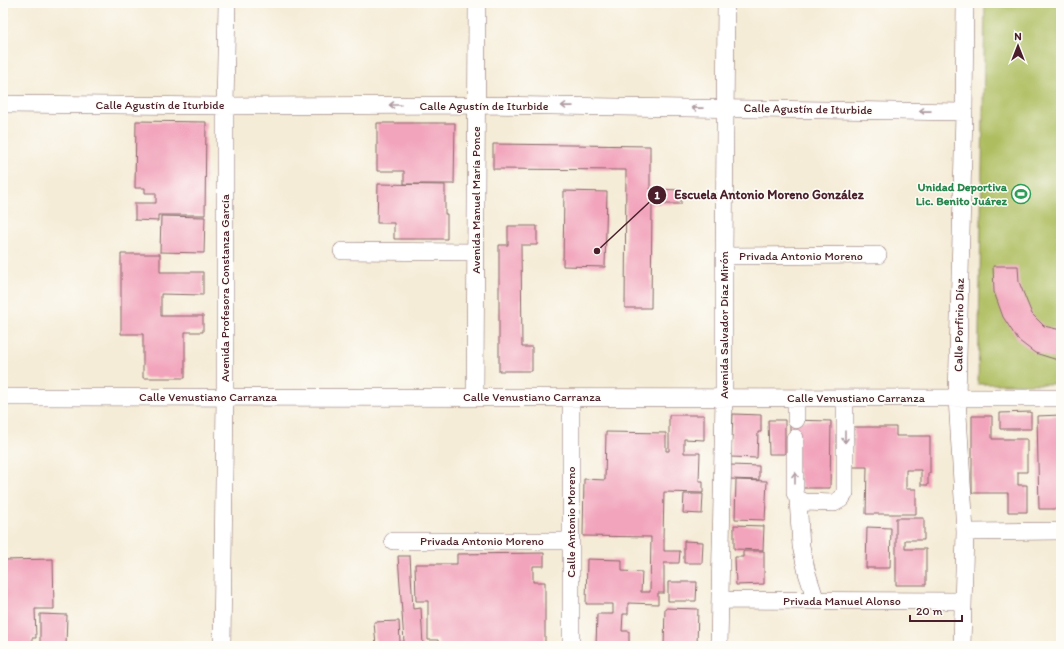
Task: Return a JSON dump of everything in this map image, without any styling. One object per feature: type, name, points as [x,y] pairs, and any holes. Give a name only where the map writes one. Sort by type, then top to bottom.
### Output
[{"type":"street","name":"Avenida Profesora Constanza García","points":[[222,646],[227,3]]},
{"type":"street","name":"Avenida Manuel María Ponce","points":[[475,397],[477,3]]},
{"type":"street","name":"Avenida Salvador Díaz Mirón","points":[[719,646],[724,398],[726,3]]},
{"type":"street","name":"Calle Porfirio Díaz","points":[[962,646],[964,532],[957,398],[964,112],[965,3]]},
{"type":"street","name":"Calle Agustín de Iturbide","points":[[3,104],[225,106],[477,105],[964,112]]},
{"type":"street","points":[[342,251],[476,252]]},
{"type":"street","name":"Privada Antonio Moreno","points":[[724,256],[878,255]]},
{"type":"street","name":"Calle Venustiano Carranza","points":[[3,397],[1061,398]]},
{"type":"street","name":"Calle Antonio Moreno","points":[[571,398],[571,646]]},
{"type":"street","points":[[796,398],[796,420]]},
{"type":"street","points":[[798,499],[805,502],[834,503],[841,499],[845,493],[845,398]]},
{"type":"street","points":[[795,438],[795,493],[798,499],[801,546],[806,573],[816,601]]},
{"type":"street","points":[[964,532],[1061,531]]},
{"type":"street","name":"Privada Antonio Moreno","points":[[393,541],[571,541]]},
{"type":"street","name":"Privada Manuel Alonso","points":[[720,600],[963,601]]},
{"type":"green space","name":"Unidad Deportiva Lic. Benito Juárez","points":[[985,3],[1061,3],[1061,384],[978,384]]},
{"type":"building","points":[[136,121],[206,122],[205,215],[158,215],[158,221],[135,220],[135,203],[156,203],[156,193],[145,193],[145,188],[135,188]]},
{"type":"building","points":[[377,123],[455,123],[454,184],[404,184],[404,171],[377,171]]},
{"type":"building","points":[[493,144],[650,146],[650,189],[681,190],[681,204],[652,204],[651,308],[625,308],[626,170],[493,169]]},
{"type":"building","points":[[378,184],[445,185],[447,239],[394,239],[394,223],[377,223]]},
{"type":"building","points":[[564,191],[607,192],[605,267],[563,266]]},
{"type":"building","points":[[161,216],[205,217],[204,253],[160,252]]},
{"type":"building","points":[[508,226],[537,226],[537,245],[521,245],[522,347],[532,347],[532,371],[499,371],[499,245],[508,245]]},
{"type":"building","points":[[121,254],[160,254],[160,272],[203,272],[203,295],[161,294],[161,316],[203,316],[203,332],[185,332],[185,378],[143,378],[143,334],[121,334]]},
{"type":"building","points":[[993,266],[1018,266],[1019,282],[1032,314],[1044,326],[1061,330],[1061,361],[1035,353],[1018,340],[1003,317],[994,292]]},
{"type":"building","points":[[1031,412],[1031,429],[1000,429],[1000,413]]},
{"type":"building","points":[[733,414],[761,415],[761,432],[758,432],[757,458],[731,457]]},
{"type":"building","points":[[669,415],[704,415],[704,440],[684,439],[684,453],[700,453],[699,481],[703,481],[703,493],[664,492],[664,551],[680,551],[679,563],[664,563],[664,593],[658,593],[658,604],[628,603],[628,614],[623,614],[622,631],[629,631],[629,646],[596,646],[597,614],[613,614],[613,604],[586,604],[587,559],[622,560],[622,571],[642,572],[641,592],[650,592],[651,537],[583,536],[584,479],[605,480],[606,432],[666,433],[666,451],[669,451]]},
{"type":"building","points":[[1061,415],[1061,509],[1039,509],[1037,416]]},
{"type":"building","points":[[972,416],[992,416],[992,439],[1027,439],[1027,472],[1018,472],[1018,485],[1027,485],[1027,512],[1008,512],[1008,493],[972,493]]},
{"type":"building","points":[[768,420],[785,420],[785,454],[769,454]]},
{"type":"building","points":[[790,420],[831,421],[830,488],[802,488],[790,438]]},
{"type":"building","points":[[854,427],[896,427],[896,436],[930,436],[930,473],[928,473],[928,485],[921,485],[921,470],[906,470],[906,489],[916,489],[916,514],[866,514],[867,467],[853,467]]},
{"type":"building","points":[[730,465],[759,466],[759,480],[730,479]]},
{"type":"building","points":[[736,480],[767,481],[765,520],[735,519]]},
{"type":"building","points":[[684,494],[703,494],[702,514],[683,513]]},
{"type":"building","points":[[896,518],[924,518],[924,540],[905,540],[905,549],[926,549],[926,585],[896,585]]},
{"type":"building","points":[[734,525],[764,526],[763,550],[734,549]]},
{"type":"building","points":[[867,527],[891,528],[890,568],[866,568]]},
{"type":"building","points":[[684,541],[703,542],[702,563],[684,563]]},
{"type":"building","points":[[743,551],[764,551],[764,584],[736,585],[735,557],[743,557]]},
{"type":"building","points":[[544,553],[544,566],[533,566],[533,582],[545,582],[545,646],[439,646],[438,640],[428,640],[428,601],[416,601],[415,564],[457,564],[457,554]]},
{"type":"building","points":[[398,556],[410,556],[413,609],[421,608],[423,646],[376,646],[374,622],[399,621],[400,642],[404,642]]},
{"type":"building","points":[[53,559],[54,609],[35,609],[36,638],[32,638],[32,646],[3,646],[3,560]]},
{"type":"building","points":[[668,582],[697,582],[696,601],[668,601]]},
{"type":"building","points":[[665,608],[698,609],[697,646],[664,646]]},
{"type":"building","points":[[40,614],[67,615],[66,646],[40,646]]},
{"type":"place","name":"Unidad Deportiva Lic. Benito Juárez","points":[[1021,194]]},
{"type":"place","name":"Escuela Antonio Moreno González","points":[[597,251]]}]
